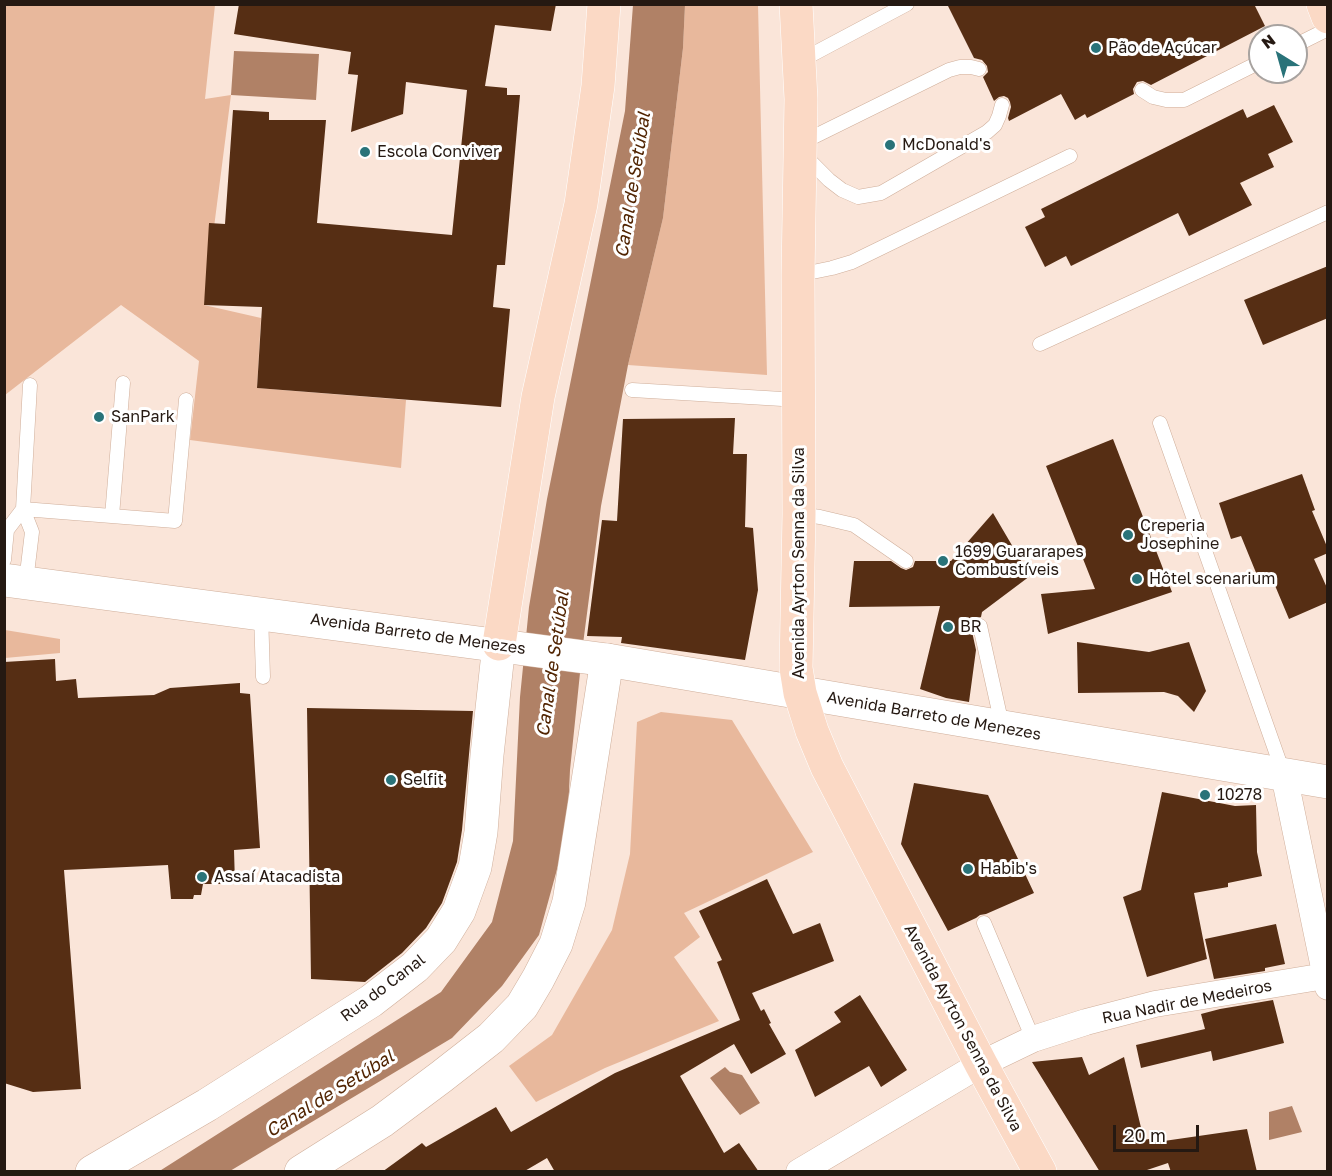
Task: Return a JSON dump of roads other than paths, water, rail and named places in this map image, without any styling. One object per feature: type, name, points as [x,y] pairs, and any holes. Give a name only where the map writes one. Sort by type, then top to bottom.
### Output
[{"type":"main road","points":[[505,645],[538,397],[581,204],[598,86],[604,4]]},
{"type":"main road","name":"Avenida Ayrton Senna da Silva","points":[[796,4],[801,99],[796,668],[800,693],[827,767],[981,1065],[1040,1172]]},
{"type":"main road","points":[[1323,4],[1328,17]]},
{"type":"street","name":"Avenida Barreto de Menezes","points":[[12,574],[261,613],[595,658],[1328,782]]},
{"type":"street","name":"Rua do Canal","points":[[92,1172],[207,1105],[371,1001],[415,967],[441,940],[459,911],[475,867],[481,832],[487,754],[505,645]]},
{"type":"street","points":[[301,1172],[382,1121],[491,1038],[522,1006],[538,979],[556,944],[570,902],[595,658]]},
{"type":"street","points":[[1284,775],[1326,982]]},
{"type":"street","name":"Rua Nadir de Medeiros","points":[[799,1172],[981,1065],[1033,1039],[1086,1022],[1155,1005],[1326,982]]},
{"type":"lane","points":[[799,62],[907,4]]},
{"type":"lane","points":[[1308,39],[1328,29]]},
{"type":"lane","points":[[979,69],[960,67],[950,70],[800,148],[829,180],[842,190],[858,197],[881,193],[987,132],[994,125],[1002,105]]},
{"type":"lane","points":[[1142,90],[1153,97],[1184,100],[1248,68]]},
{"type":"lane","points":[[798,275],[852,262],[1070,156]]},
{"type":"lane","points":[[1040,344],[1328,212]]},
{"type":"lane","points":[[112,516],[123,383]]},
{"type":"lane","points":[[12,574],[32,532],[23,509],[30,385]]},
{"type":"lane","points":[[632,390],[799,399]]},
{"type":"lane","points":[[23,509],[175,521],[186,400]]},
{"type":"lane","points":[[1160,423],[1284,775]]},
{"type":"lane","points":[[12,574],[7,531],[23,509]]},
{"type":"lane","points":[[799,514],[855,525],[906,561]]},
{"type":"lane","points":[[261,613],[263,677]]},
{"type":"lane","points":[[980,626],[1002,728]]},
{"type":"lane","points":[[984,923],[1033,1039]]},
{"type":"water","name":"Canal de Setúbal","points":[[633,5],[685,5],[683,48],[663,218],[628,365],[601,506],[583,644],[570,770],[567,833],[539,935],[502,986],[452,1038],[230,1171],[158,1172],[441,992],[492,922],[513,841],[520,697],[529,607],[547,499],[625,111]]},
{"type":"water","points":[[234,51],[319,54],[316,100],[231,95]]},
{"type":"water","points":[[725,1067],[730,1072],[742,1075],[760,1103],[740,1115],[710,1078]]},
{"type":"water","points":[[1292,1106],[1302,1132],[1269,1140],[1269,1112]]},
{"type":"place","name":"Pão de Açúcar","points":[[1096,48]]},
{"type":"place","name":"McDonald's","points":[[890,145]]},
{"type":"place","name":"Escola Conviver","points":[[365,152]]},
{"type":"place","name":"SanPark","points":[[99,417]]},
{"type":"place","name":"Creperia Josephine","points":[[1128,535]]},
{"type":"place","name":"1699 Guararapes Combustíveis","points":[[943,561]]},
{"type":"place","name":"Hôtel scenarium","points":[[1137,579]]},
{"type":"place","name":"BR","points":[[948,627]]},
{"type":"place","name":"Selfit","points":[[391,780]]},
{"type":"place","name":"10278","points":[[1205,795]]},
{"type":"place","name":"Habib's","points":[[968,869]]},
{"type":"place","name":"Assaí Atacadista","points":[[202,877]]}]
